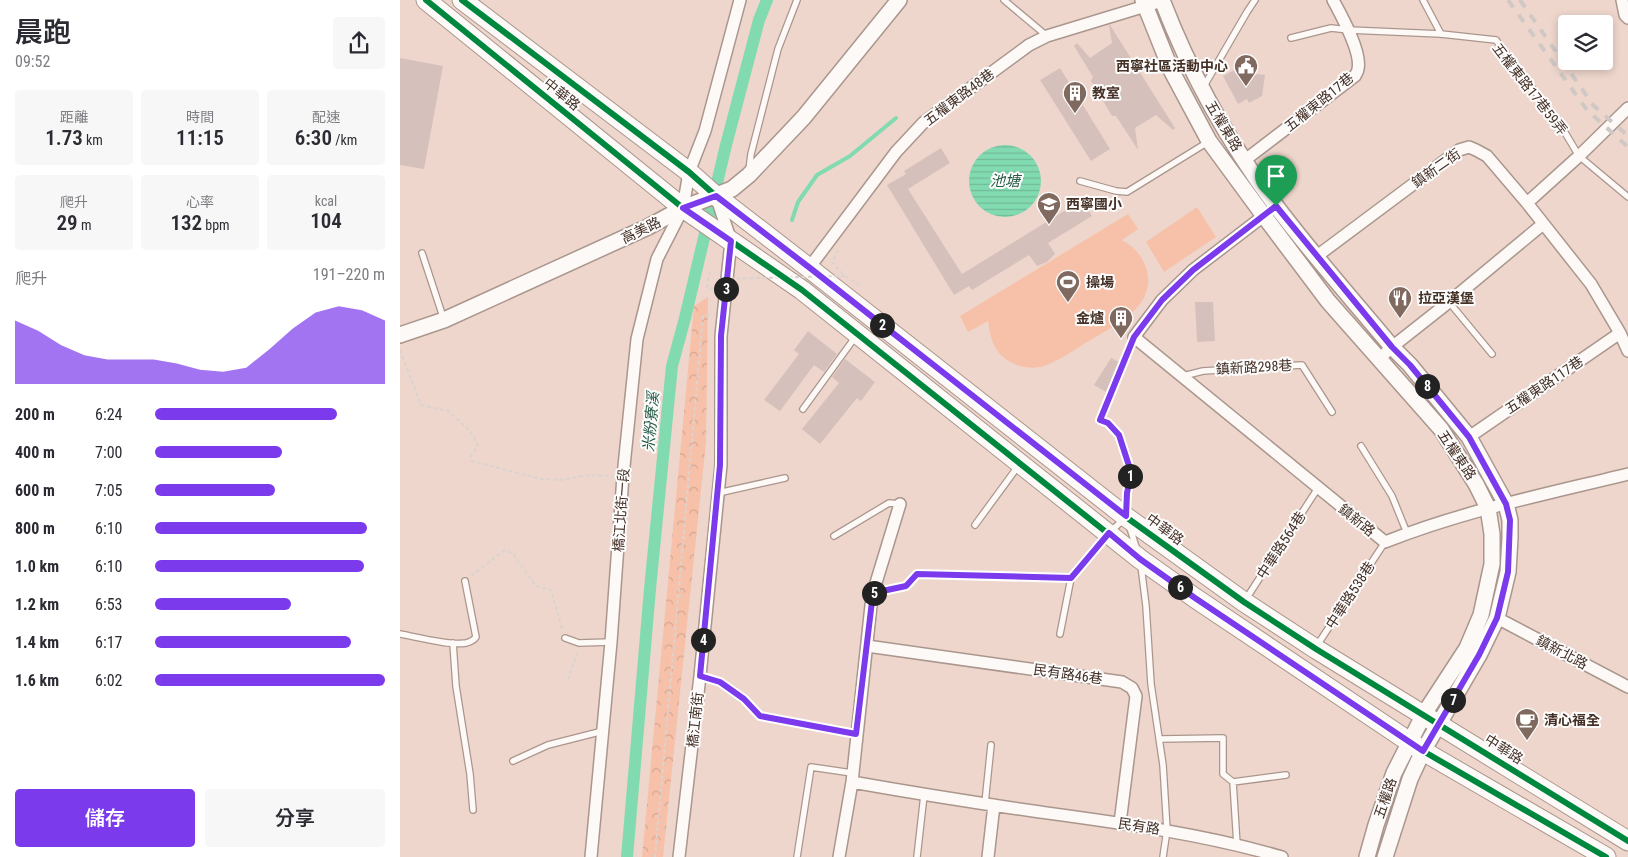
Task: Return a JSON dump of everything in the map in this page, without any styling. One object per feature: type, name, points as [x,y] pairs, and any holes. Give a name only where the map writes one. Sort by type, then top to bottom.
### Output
[{"type":"main road","name":"中華路","points":[[426,0],[684,208],[731,241]]},
{"type":"main road","name":"中華路","points":[[462,0],[690,172],[724,193],[810,268],[1126,516],[1244,602],[1628,841]]},
{"type":"main road","points":[[731,241],[802,290],[1140,559],[1195,598],[1416,746],[1606,857]]},
{"type":"street","name":"橋江北街一段","points":[[591,857],[611,642],[623,476],[637,339],[657,260],[684,208],[690,172],[704,131],[740,0]]},
{"type":"street","name":"高美路","points":[[400,335],[444,320],[648,227],[684,208],[724,193],[749,175],[804,117],[899,0]]},
{"type":"street","name":"五權東路48巷","points":[[810,268],[896,152],[923,123],[1029,45],[1047,36],[1144,3],[1162,0]]},
{"type":"street","name":"五權東路","points":[[1162,0],[1178,41],[1202,90],[1276,206],[1469,437],[1506,504],[1510,520],[1508,572],[1497,618],[1479,655],[1432,719]]},
{"type":"street","name":"五權東路17巷","points":[[1245,160],[1355,76],[1358,68],[1358,59],[1349,30],[1333,0]]},
{"type":"street","points":[[1622,0],[1625,15],[1628,18]]},
{"type":"street","name":"五權東路","points":[[1144,3],[1171,70],[1209,140],[1328,301],[1440,430],[1471,476],[1488,508],[1492,534],[1492,564],[1481,615],[1432,719],[1416,746]]},
{"type":"street","points":[[1527,203],[1628,108]]},
{"type":"street","name":"鎮新二街","points":[[1317,256],[1459,150],[1469,147],[1487,156],[1591,284],[1620,333],[1628,351]]},
{"type":"street","name":"橋江南街","points":[[679,857],[700,676],[720,465],[721,336],[731,241],[724,193]]},
{"type":"street","points":[[1134,337],[1162,300],[1193,270],[1276,206]]},
{"type":"street","points":[[1379,359],[1544,224]]},
{"type":"street","name":"五權東路117巷","points":[[1469,437],[1620,333]]},
{"type":"street","name":"鎮新路","points":[[1134,337],[1385,542],[1406,533],[1488,508],[1628,474]]},
{"type":"street","points":[[839,857],[852,777],[873,593],[900,504]]},
{"type":"street","name":"鎮新北路","points":[[1497,618],[1628,687]]},
{"type":"street","name":"民有路46巷","points":[[867,646],[1122,682],[1132,688],[1136,696],[1120,823]]},
{"type":"street","name":"五權路","points":[[1367,857],[1394,773],[1416,746]]},
{"type":"street","name":"五權路","points":[[1385,857],[1410,778],[1416,746]]},
{"type":"street","name":"民有路","points":[[852,777],[924,795],[1166,830],[1237,844],[1282,857]]},
{"type":"street","points":[[988,857],[989,804]]},
{"type":"lane","points":[[749,175],[751,154],[778,49],[797,0]]},
{"type":"lane","points":[[1004,0],[1047,36]]},
{"type":"lane","points":[[1202,90],[1255,0]]},
{"type":"lane","points":[[1423,0],[1441,34]]},
{"type":"lane","name":"五權東路17巷59弄","points":[[1291,38],[1331,28],[1441,34],[1496,40],[1561,126],[1579,156],[1628,197]]},
{"type":"lane","points":[[1080,181],[1116,191],[1128,192],[1209,140]]},
{"type":"lane","points":[[422,253],[444,320]]},
{"type":"lane","points":[[1449,302],[1492,354]]},
{"type":"lane","points":[[803,409],[857,334]]},
{"type":"lane","points":[[1134,337],[1100,420],[1108,423],[1119,435],[1131,472],[1127,493],[1126,516],[1140,559],[1146,606],[1151,684],[1163,765],[1166,830],[1162,857]]},
{"type":"lane","name":"鎮新路298巷","points":[[1181,376],[1203,370],[1302,365],[1332,412]]},
{"type":"lane","points":[[1361,446],[1392,496],[1406,533]]},
{"type":"lane","points":[[975,525],[1020,464]]},
{"type":"lane","points":[[718,493],[784,478]]},
{"type":"lane","name":"中華路564巷","points":[[1244,602],[1318,488]]},
{"type":"lane","points":[[834,536],[889,503],[900,504]]},
{"type":"lane","points":[[1060,634],[1071,578],[1126,516]]},
{"type":"lane","name":"中華路538巷","points":[[1316,648],[1385,542]]},
{"type":"lane","points":[[873,593],[906,586],[917,574],[1071,578]]},
{"type":"lane","points":[[400,634],[453,643],[467,643],[476,637],[465,581]]},
{"type":"lane","points":[[565,638],[579,643],[611,642]]},
{"type":"lane","points":[[453,643],[456,686],[470,774],[473,810]]},
{"type":"lane","points":[[700,676],[720,682],[744,699],[760,716],[856,734]]},
{"type":"lane","points":[[513,762],[548,745],[603,730]]},
{"type":"lane","points":[[1160,738],[1223,738],[1223,774],[1233,782],[1286,775]]},
{"type":"lane","points":[[989,804],[991,745]]},
{"type":"lane","points":[[797,857],[811,767],[852,777]]},
{"type":"lane","points":[[1233,782],[1237,844]]},
{"type":"lane","points":[[917,857],[924,795]]},
{"type":"path","points":[[839,248],[832,262],[845,276],[862,287]]},
{"type":"path","points":[[710,271],[707,286],[714,289],[717,279],[845,276]]},
{"type":"path","points":[[655,857],[703,316],[724,311]]},
{"type":"path","points":[[400,350],[421,405],[448,410],[470,431],[478,445],[471,456],[472,461],[541,479],[560,480],[589,475],[623,476]]},
{"type":"path","points":[[465,581],[505,550],[513,554],[536,586],[551,590],[565,638]]},
{"type":"path","points":[[568,680],[579,643]]},
{"type":"green space","points":[[1197,207],[1216,237],[1164,272],[1146,242]]},
{"type":"green space","points":[[1128,214],[1138,229],[1122,240],[1140,255],[1146,268],[1148,281],[1146,293],[1140,304],[1121,322],[1050,364],[1036,368],[1021,366],[1007,360],[993,343],[988,321],[968,332],[960,316]]},
{"type":"green space","points":[[708,297],[706,442],[663,857],[642,857],[694,306]]},
{"type":"water","name":"池塘","points":[[1005,145],[1025,151],[1035,161],[1041,181],[1035,201],[1025,211],[1005,217],[985,211],[975,201],[969,181],[975,161],[985,151]]},
{"type":"building","points":[[1109,25],[1175,128],[1173,130],[1156,115],[1135,128],[1138,150],[1116,116],[1112,116],[1091,81],[1093,77],[1074,46],[1077,43],[1090,58],[1112,43]]},
{"type":"building","points":[[400,58],[443,66],[424,169],[400,165]]},
{"type":"building","name":"西寧社區活動中心","points":[[1244,65],[1251,78],[1257,74],[1265,75],[1262,96],[1249,103],[1247,99],[1238,104],[1223,76]]},
{"type":"building","name":"教室","points":[[1060,68],[1110,149],[1091,161],[1040,80]]},
{"type":"building","points":[[941,148],[950,163],[908,189],[962,274],[1082,200],[1092,216],[1048,243],[1055,254],[1047,262],[1037,266],[1029,255],[972,290],[969,286],[954,295],[887,185],[906,174],[904,171]]},
{"type":"building","points":[[1195,302],[1213,302],[1215,341],[1197,342]]},
{"type":"building","points":[[808,331],[837,354],[824,372],[814,365],[780,411],[764,400],[799,354],[794,350]]},
{"type":"building","points":[[1111,358],[1119,362],[1106,392],[1094,385]]},
{"type":"building","points":[[845,359],[875,382],[861,401],[857,398],[820,444],[802,429],[839,383],[832,377]]},
{"type":"waterway","name":"米粉寮溪","points":[[627,857],[650,589],[672,366],[726,145],[759,20],[767,0]]},
{"type":"waterway","points":[[792,220],[798,202],[817,175],[850,156],[896,118]]},
{"type":"railway","points":[[1508,0],[1587,110],[1628,147]]},
{"type":"railway","points":[[1520,0],[1593,105],[1628,136]]},
{"type":"cycle path","points":[[426,0],[683,208],[802,290],[1140,559],[1423,751],[1606,857]]},
{"type":"cycle path","points":[[462,0],[689,172],[716,196],[1126,517],[1244,602],[1316,649],[1628,841]]},
{"type":"place","name":"西寧社區活動中心","points":[[1246,87]]},
{"type":"place","name":"教室","points":[[1075,114]]},
{"type":"place","name":"西寧國小","points":[[1049,225]]},
{"type":"place","name":"操場","points":[[1068,303]]},
{"type":"place","name":"拉亞漢堡","points":[[1400,319]]},
{"type":"place","name":"金爐","points":[[1121,339]]},
{"type":"place","name":"清心福全","points":[[1527,741]]},
{"type":"route","points":[[716,196],[1126,516],[1127,493],[1131,472],[1119,435],[1108,423],[1100,420],[1134,337],[1162,300],[1193,270],[1276,206],[1469,437],[1506,504],[1510,520],[1508,572],[1497,618],[1479,655],[1423,751],[1195,598],[1140,559],[1109,533],[1071,578],[917,574],[906,586],[873,593],[856,734],[760,716],[744,699],[720,682],[700,676],[720,465],[721,336],[731,241],[683,208],[716,196]]}]
